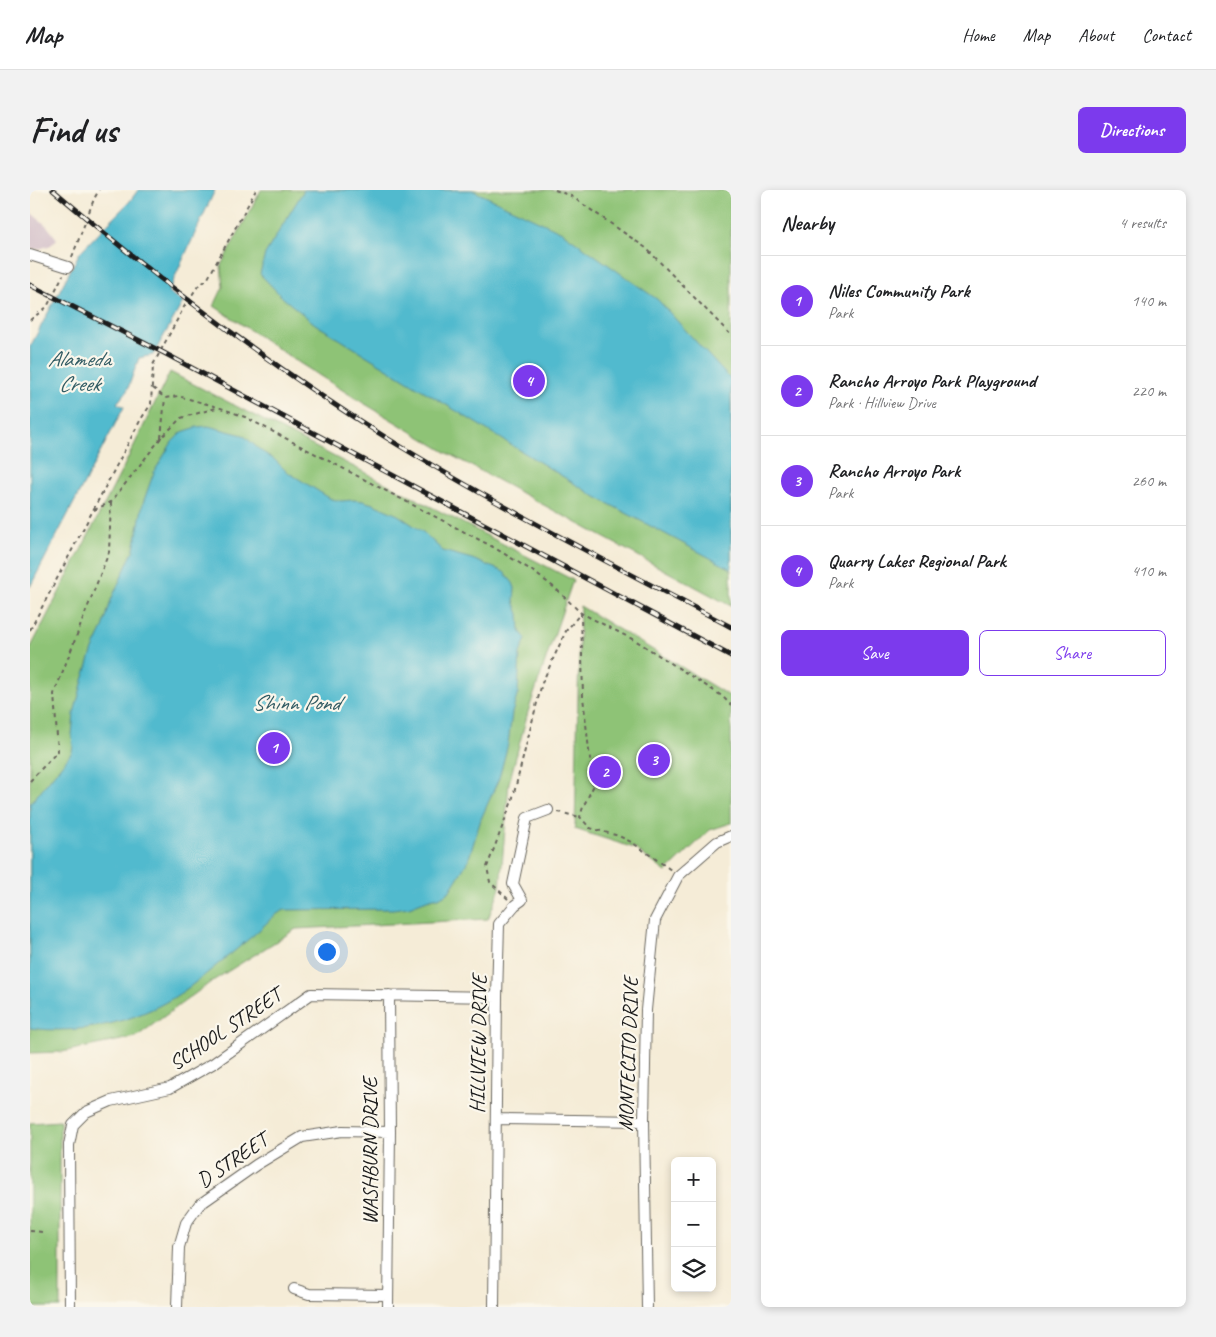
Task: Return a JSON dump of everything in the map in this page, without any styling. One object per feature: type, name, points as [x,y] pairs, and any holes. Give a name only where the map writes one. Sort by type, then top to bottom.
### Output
[{"type":"street","points":[[30,255],[68,267]]},
{"type":"street","points":[[515,905],[522,900],[513,884],[527,818],[548,810]]},
{"type":"street","name":"MONTECITO DRIVE","points":[[647,1307],[644,1120],[646,1010],[655,920],[678,876],[717,842],[731,836]]},
{"type":"street","name":"HILLVIEW DRIVE","points":[[494,1307],[499,924],[515,905]]},
{"type":"street","name":"SCHOOL STREET","points":[[70,1307],[70,1145],[73,1125],[86,1112],[111,1101],[170,1088],[214,1063],[311,994],[497,997]]},
{"type":"street","name":"WASHBURN DRIVE","points":[[388,1307],[389,995]]},
{"type":"street","points":[[496,1120],[644,1120]]},
{"type":"street","name":"D STREET","points":[[177,1307],[179,1247],[186,1223],[199,1205],[256,1165],[302,1137],[342,1131],[390,1132]]},
{"type":"street","points":[[294,1289],[309,1294],[388,1295]]},
{"type":"path","points":[[94,199],[99,190]]},
{"type":"path","points":[[30,630],[141,419],[151,404],[153,365],[166,338],[198,286],[206,280],[256,190]]},
{"type":"path","points":[[554,190],[571,196],[646,248],[731,335]]},
{"type":"path","points":[[153,388],[165,398],[178,396],[245,417],[493,547],[539,576],[555,588],[581,613],[638,642],[722,696],[731,705]]},
{"type":"path","points":[[161,438],[165,398]]},
{"type":"path","points":[[93,510],[111,502],[161,438],[181,418],[218,407]]},
{"type":"path","points":[[30,781],[58,751],[54,694],[109,552],[111,502]]},
{"type":"path","points":[[581,613],[583,698],[593,786]]},
{"type":"path","points":[[515,905],[490,882],[487,867],[512,801],[542,683],[566,631],[581,613]]},
{"type":"path","points":[[580,817],[597,779]]},
{"type":"path","points":[[548,810],[580,817],[590,828],[619,836],[633,843],[678,876]]},
{"type":"path","points":[[30,1231],[43,1232]]},
{"type":"shaded area","points":[[30,212],[47,226],[57,239],[51,245],[39,249],[30,249]]},
{"type":"green space","points":[[261,190],[731,190],[731,606],[449,454],[301,364],[214,306],[223,287],[221,265]]},
{"type":"green space","name":"Shinn Pond","points":[[170,372],[573,580],[528,712],[509,783],[500,888],[488,919],[296,929],[211,982],[136,1037],[62,1052],[30,1053],[30,649]]},
{"type":"green space","points":[[580,606],[731,697],[731,823],[710,830],[666,872],[634,848],[575,829]]},
{"type":"green space","points":[[60,1121],[60,1307],[30,1307],[30,1123]]},
{"type":"water","name":"Alameda Creek","points":[[138,190],[215,190],[168,292],[183,302],[153,355],[139,358],[127,391],[117,403],[124,407],[30,587],[30,347],[80,252],[130,201]]},
{"type":"water","points":[[304,190],[472,190],[562,232],[658,300],[731,380],[731,569],[596,497],[315,324],[283,298],[260,274],[265,254]]},
{"type":"water","name":"Shinn Pond","points":[[208,426],[243,435],[286,471],[331,499],[363,501],[373,504],[398,515],[423,532],[443,551],[472,559],[504,572],[515,588],[514,601],[519,614],[520,631],[526,639],[520,653],[518,693],[499,778],[481,819],[468,861],[449,892],[439,898],[427,900],[409,907],[393,909],[284,910],[198,981],[157,1007],[122,1020],[86,1028],[48,1030],[30,1028],[30,804],[72,752],[74,713],[83,680],[93,649],[103,628],[111,600],[134,549],[143,503],[154,472],[172,442],[182,432]]},
{"type":"railway","points":[[53,190],[132,256],[213,319],[296,379],[382,435],[511,510],[731,627]]},
{"type":"railway","points":[[30,285],[164,353],[731,656]]},
{"type":"place","name":"Quarry Lakes Regional Park","points":[[529,381]]},
{"type":"place","name":"Niles Community Park","points":[[274,748]]},
{"type":"place","name":"Rancho Arroyo Park","points":[[654,760]]},
{"type":"place","name":"Rancho Arroyo Park Playground","points":[[605,772]]}]
